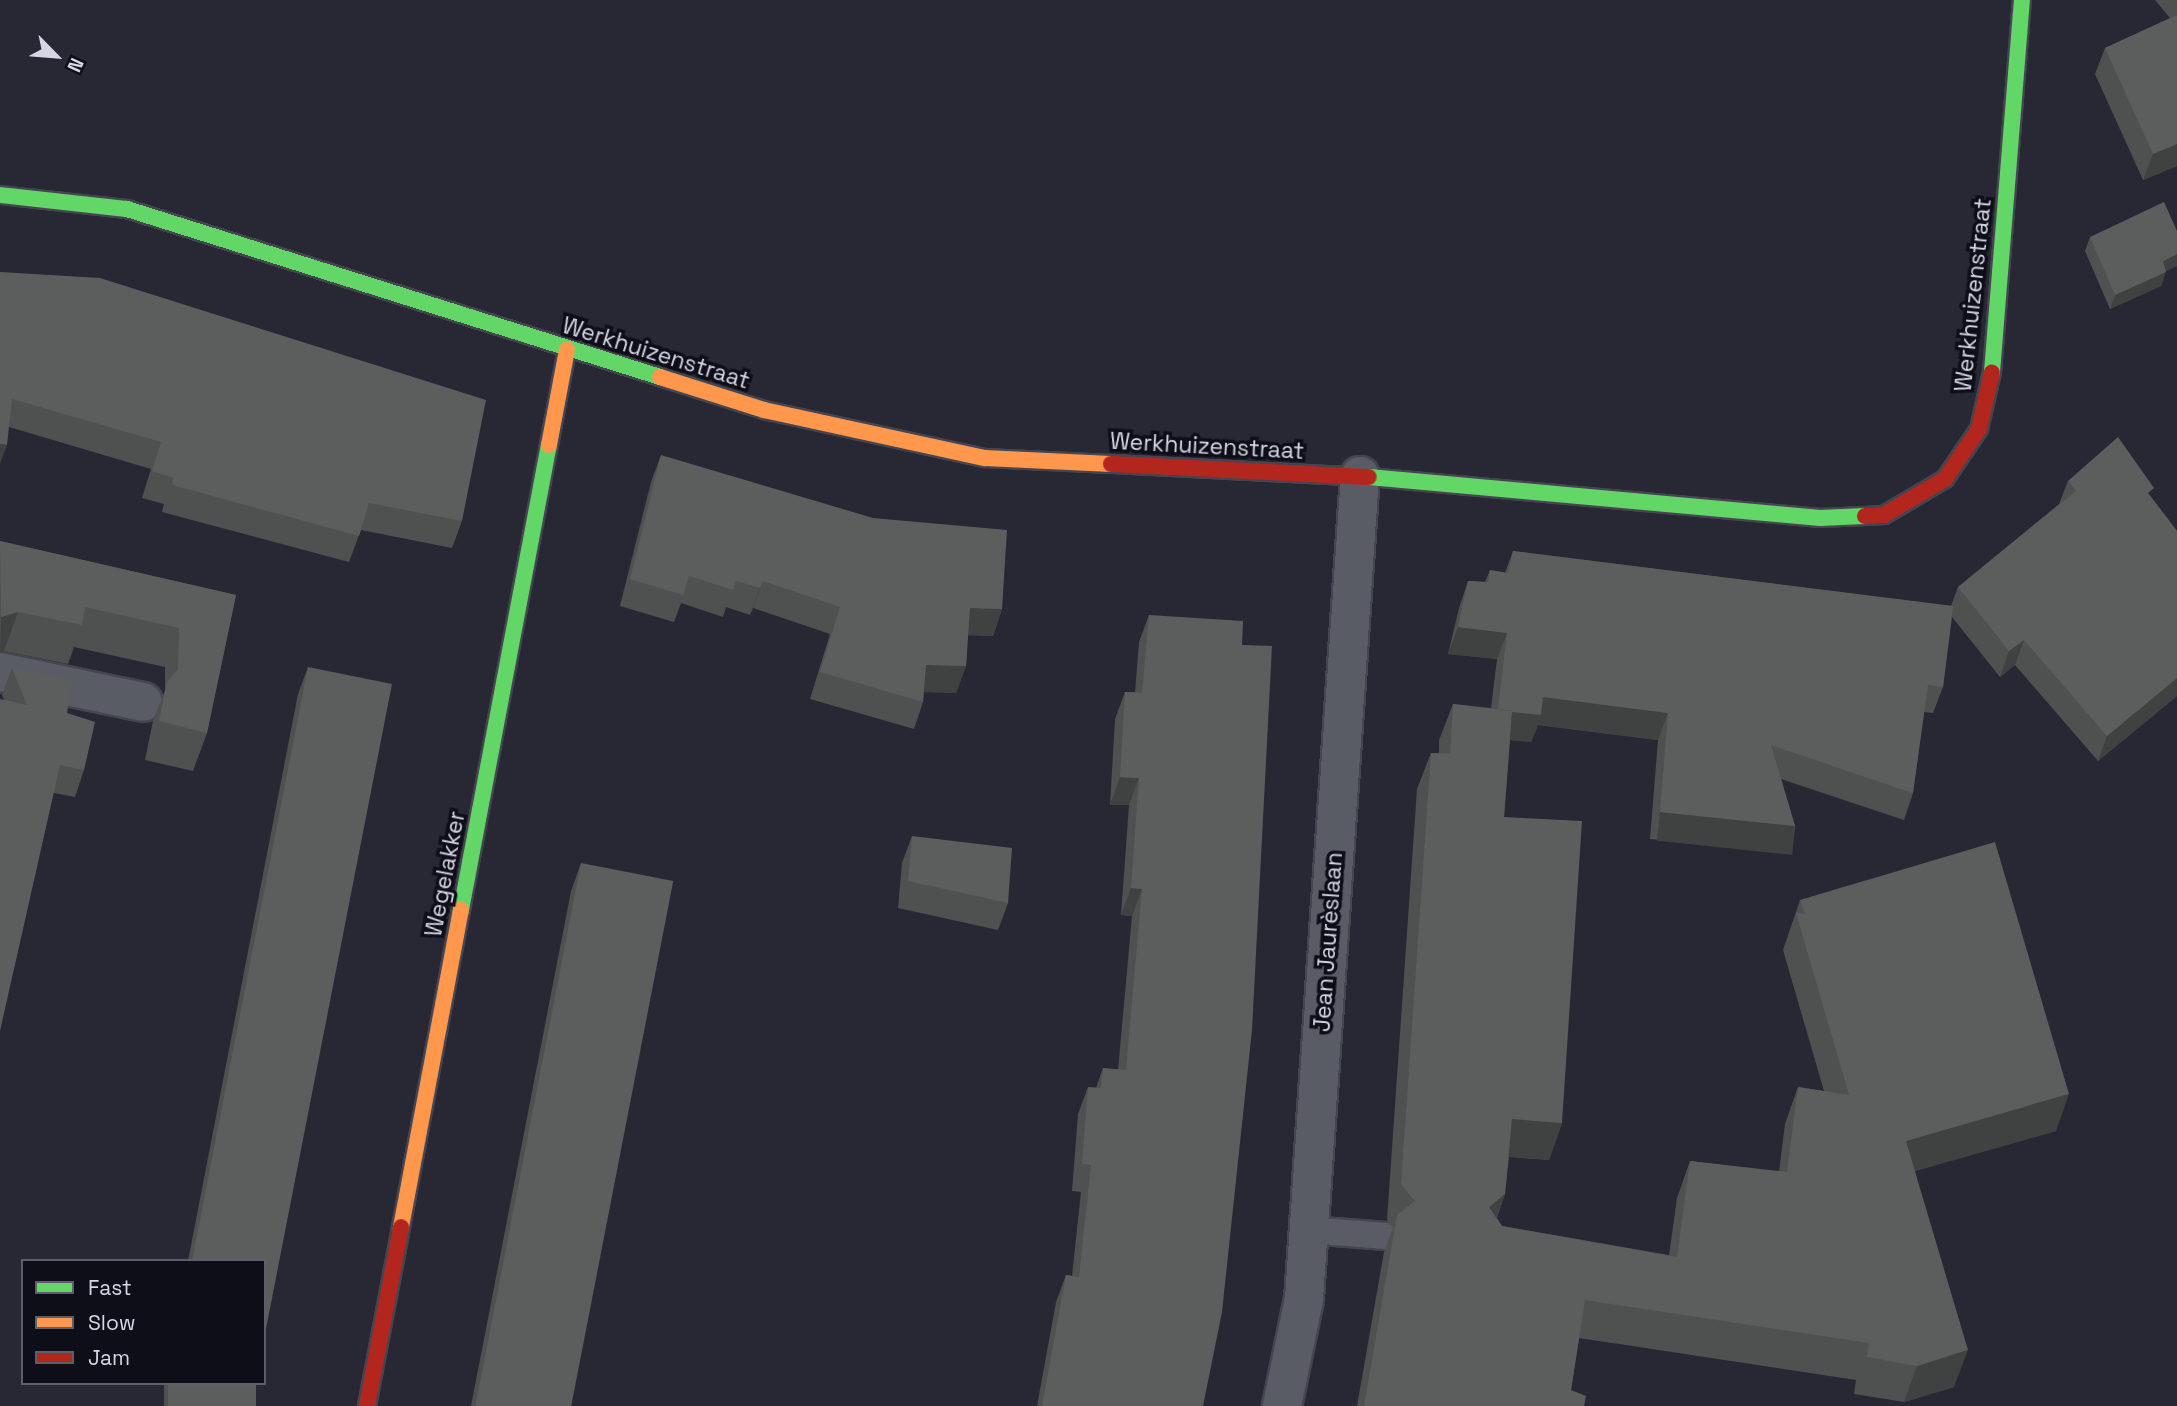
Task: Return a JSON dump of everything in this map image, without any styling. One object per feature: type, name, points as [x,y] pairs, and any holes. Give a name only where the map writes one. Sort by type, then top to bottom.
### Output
[{"type":"street","name":"Werkhuizenstraat","points":[[0,195],[127,209],[567,350],[777,413],[985,458],[1360,476],[1820,518],[1884,515],[1945,479],[1979,429],[1994,364],[2022,0]]},
{"type":"street","name":"Wegelakker","points":[[367,1406],[567,350]]},
{"type":"street","name":"Jean Jaurèslaan","points":[[1282,1406],[1304,1299],[1360,476]]},
{"type":"street","points":[[0,672],[143,702]]},
{"type":"lane","points":[[1309,1230],[1386,1236]]},
{"type":"building","points":[[2177,15],[2177,144],[2153,154],[2105,48]]},
{"type":"building","points":[[2164,202],[2177,231],[2177,254],[2163,261],[2166,272],[2115,295],[2090,237]]},
{"type":"building","points":[[0,272],[100,278],[486,400],[462,521],[369,503],[359,536],[172,485],[173,478],[152,471],[161,442],[12,399],[7,445],[0,444]]},
{"type":"building","points":[[2118,437],[2154,488],[2148,493],[2177,531],[2177,678],[2107,736],[2024,640],[2009,651],[1958,587],[2076,491],[2068,481]]},
{"type":"building","points":[[661,455],[873,518],[1007,530],[1002,609],[970,608],[966,666],[926,665],[923,702],[820,672],[840,607],[763,581],[760,588],[736,581],[733,590],[689,576],[683,595],[630,579]]},
{"type":"building","points":[[0,541],[236,595],[207,733],[159,721],[167,682],[178,669],[179,628],[85,607],[82,625],[18,612],[1,617]]},
{"type":"building","points":[[1513,551],[1953,606],[1943,687],[1928,685],[1913,793],[1771,745],[1795,826],[1660,812],[1668,713],[1543,697],[1541,715],[1498,709],[1507,633],[1458,627],[1468,581],[1488,582],[1490,570],[1508,573]]},
{"type":"building","points":[[1149,615],[1243,621],[1242,645],[1272,646],[1252,1030],[1222,1312],[1203,1406],[1042,1406],[1066,1275],[1079,1277],[1091,1165],[1082,1164],[1088,1087],[1101,1088],[1103,1068],[1126,1070],[1142,889],[1131,888],[1139,778],[1120,777],[1125,692],[1142,693]]},
{"type":"building","points":[[308,667],[392,684],[266,1329],[266,1259],[192,1259]]},
{"type":"building","points":[[12,668],[72,680],[67,713],[95,722],[84,770],[60,765],[0,1031],[0,699],[27,705]]},
{"type":"building","points":[[1453,704],[1512,711],[1504,817],[1582,821],[1562,1123],[1512,1119],[1505,1194],[1489,1207],[1502,1226],[1677,1257],[1690,1161],[1787,1172],[1798,1087],[1849,1095],[1796,913],[1805,914],[1800,900],[1995,842],[2069,1094],[1906,1141],[1968,1350],[1917,1366],[1867,1357],[1869,1343],[1585,1300],[1571,1390],[1586,1396],[1584,1406],[1364,1406],[1397,1215],[1415,1201],[1401,1184],[1431,753],[1450,754]]},
{"type":"building","points":[[912,836],[1012,848],[1008,903],[908,881]]},
{"type":"building","points":[[581,863],[673,881],[571,1406],[475,1406]]},
{"type":"building","points":[[168,1385],[256,1385],[256,1406],[168,1406]]},
{"type":"traffic: fast","points":[[1992,372],[2022,0]]},
{"type":"traffic: fast","points":[[0,195],[127,209],[660,377]]},
{"type":"traffic: fast","points":[[461,910],[549,445]]},
{"type":"traffic: fast","points":[[1369,477],[1820,518],[1865,516]]},
{"type":"traffic: slow","points":[[549,445],[567,350]]},
{"type":"traffic: slow","points":[[660,377],[764,410],[985,458],[1111,464]]},
{"type":"traffic: slow","points":[[401,1227],[461,910]]},
{"type":"traffic: jam","points":[[1865,516],[1884,515],[1945,479],[1979,429],[1992,372]]},
{"type":"traffic: jam","points":[[1111,464],[1369,477]]},
{"type":"traffic: jam","points":[[367,1406],[401,1227]]}]
